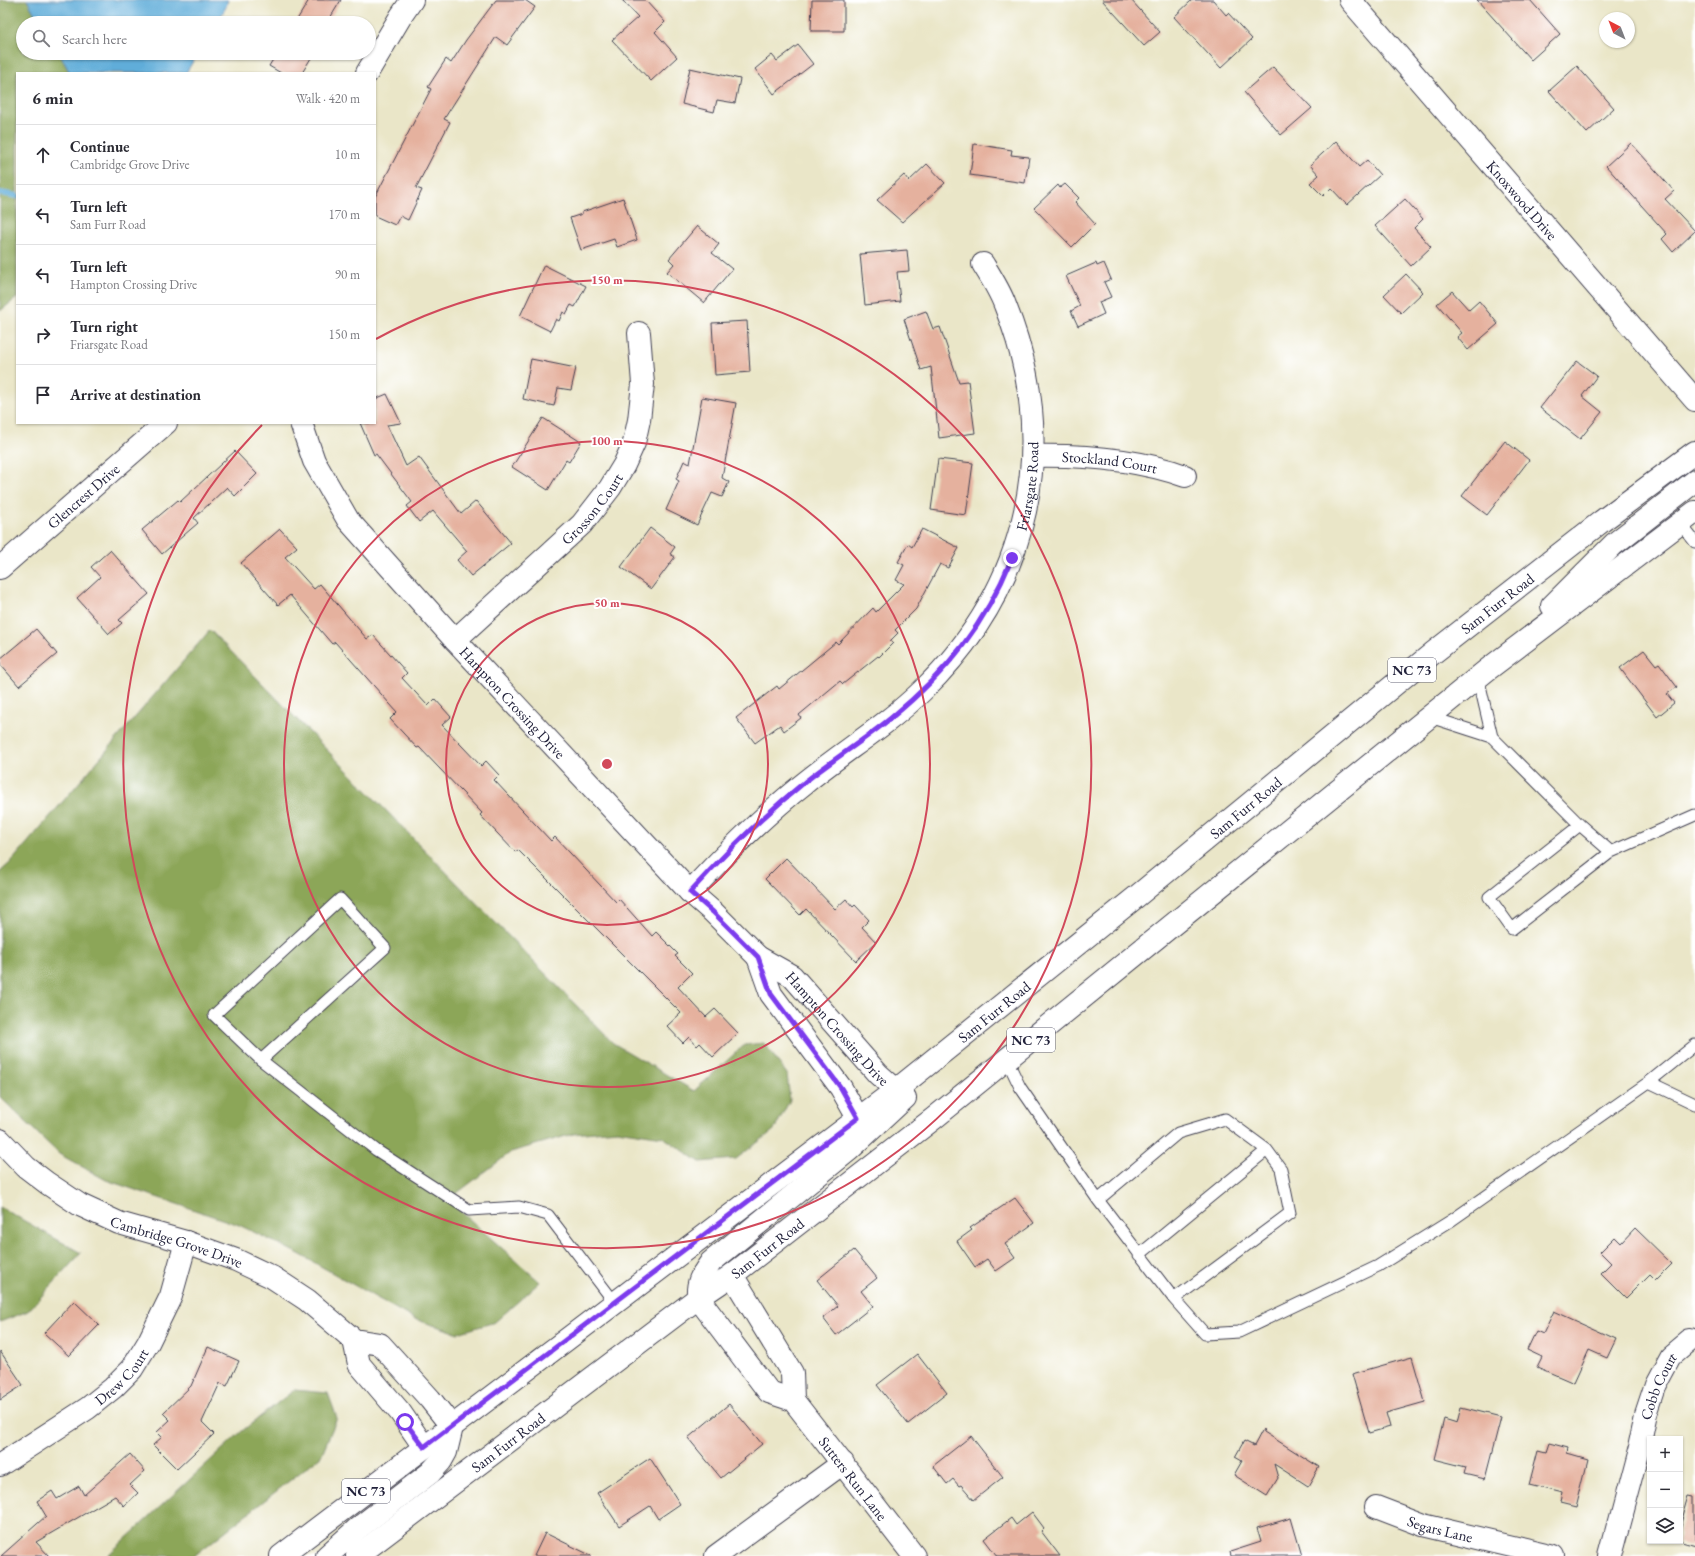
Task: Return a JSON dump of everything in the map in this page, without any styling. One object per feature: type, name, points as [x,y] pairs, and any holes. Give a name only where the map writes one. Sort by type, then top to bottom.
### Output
[{"type":"street","points":[[376,58],[412,0]]},
{"type":"street","name":"Knoxwood Drive","points":[[1350,0],[1695,400]]},
{"type":"street","points":[[368,72],[375,60]]},
{"type":"street","name":"Friarsgate Road","points":[[690,892],[765,816],[811,777],[891,718],[922,691],[967,642],[1002,582],[1012,558],[1028,496],[1033,456],[1030,400],[1021,357],[1005,304],[984,264]]},
{"type":"street","name":"Grosson Court","points":[[455,640],[582,524],[610,488],[624,465],[634,443],[639,420],[643,384],[639,333]]},
{"type":"street","name":"Glencrest Drive","points":[[0,568],[165,424]]},
{"type":"street","name":"Hampton Crossing Drive","points":[[301,424],[314,461],[348,520],[455,640],[690,892],[713,912],[758,957],[792,976],[878,1074],[896,1090]]},
{"type":"street","name":"Sam Furr Road","points":[[281,1556],[896,1090],[1136,897],[1433,653],[1596,526],[1695,452]]},
{"type":"street","name":"Stockland Court","points":[[1033,456],[1067,455],[1099,458],[1166,469],[1186,476]]},
{"type":"street","points":[[1483,674],[1614,544],[1695,481]]},
{"type":"street","name":"Sam Furr Road","points":[[358,1556],[698,1298],[732,1275],[933,1119],[1483,674],[1688,517]]},
{"type":"street","name":"Hampton Crossing Drive","points":[[758,957],[771,994],[841,1088],[858,1118]]},
{"type":"street","points":[[732,1275],[792,1373],[793,1400],[769,1392],[698,1298],[697,1285],[701,1276],[711,1262],[849,1150],[1025,987]]},
{"type":"street","name":"Cambridge Grove Drive","points":[[0,1140],[26,1167],[47,1184],[80,1205],[119,1223],[186,1242],[236,1260],[272,1277],[307,1300],[354,1340]]},
{"type":"street","name":"Drew Court","points":[[0,1465],[88,1408],[113,1388],[132,1369],[148,1343],[171,1296],[186,1242]]},
{"type":"street","points":[[327,1556],[357,1529],[430,1473],[441,1462],[446,1452],[452,1427],[430,1399],[380,1344],[354,1340],[359,1364],[400,1412],[424,1447]]},
{"type":"street","name":"Cobb Court","points":[[1610,1556],[1639,1447],[1646,1414],[1656,1384],[1671,1356],[1690,1340]]},
{"type":"street","name":"Sutters Run Lane","points":[[793,1400],[914,1556]]},
{"type":"street","points":[[716,1556],[843,1463]]},
{"type":"street","name":"Segars Lane","points":[[1376,1507],[1423,1525],[1554,1556]]},
{"type":"lane","points":[[1688,517],[1695,542]]},
{"type":"lane","points":[[1483,674],[1492,737]]},
{"type":"lane","points":[[1430,717],[1492,737],[1580,825],[1611,852]]},
{"type":"lane","points":[[1580,825],[1489,898],[1512,929],[1611,852],[1695,815]]},
{"type":"lane","points":[[261,1060],[385,948],[340,899],[214,1015],[261,1060],[376,1150],[469,1210],[519,1207],[548,1215],[615,1303]]},
{"type":"lane","points":[[1007,1060],[1020,1087],[1098,1200],[1174,1299],[1205,1334],[1239,1332],[1378,1266],[1452,1220],[1649,1082],[1695,1045]]},
{"type":"lane","points":[[1649,1082],[1695,1104]]},
{"type":"lane","points":[[1098,1200],[1178,1133],[1224,1119],[1267,1150],[1281,1169],[1290,1213],[1174,1299]]},
{"type":"lane","points":[[1139,1255],[1267,1150]]},
{"type":"green space","points":[[0,0],[27,0],[36,16],[16,16],[16,60],[63,60],[69,72],[16,72],[16,299],[0,311]]},
{"type":"green space","points":[[210,630],[613,1043],[694,1091],[744,1045],[764,1043],[787,1074],[790,1100],[774,1130],[736,1159],[700,1162],[663,1137],[617,1130],[573,1134],[511,1152],[448,1200],[540,1282],[495,1322],[458,1333],[414,1319],[299,1254],[239,1225],[106,1180],[59,1154],[0,1097],[0,872],[10,863]]},
{"type":"green space","points":[[0,1207],[81,1253],[28,1311],[0,1322]]},
{"type":"green space","points":[[294,1390],[328,1393],[337,1418],[321,1456],[194,1556],[107,1556],[242,1431]]},
{"type":"water","points":[[27,0],[228,0],[221,16],[36,16]]},
{"type":"water","points":[[63,60],[194,60],[187,72],[69,72]]},
{"type":"building","points":[[309,0],[341,0],[331,16],[299,16]]},
{"type":"building","points":[[496,0],[525,0],[535,7],[507,45],[496,37],[444,119],[450,122],[416,188],[422,190],[408,220],[400,216],[395,225],[376,216],[376,195],[431,89],[428,87],[446,59],[451,63]]},
{"type":"building","points":[[622,0],[645,0],[665,22],[655,32],[677,57],[651,81],[612,40],[638,17]]},
{"type":"building","points":[[812,0],[844,0],[844,31],[811,31]]},
{"type":"building","points":[[1102,0],[1131,0],[1160,32],[1144,46]]},
{"type":"building","points":[[1192,0],[1213,0],[1226,15],[1228,13],[1252,39],[1221,68],[1174,17]]},
{"type":"building","points":[[1477,0],[1530,0],[1560,34],[1531,60]]},
{"type":"building","points":[[798,45],[813,64],[774,94],[755,69],[772,55],[777,61]]},
{"type":"building","points":[[273,60],[310,60],[303,72],[279,72],[269,66]]},
{"type":"building","points":[[1577,66],[1614,108],[1587,133],[1549,91]]},
{"type":"building","points":[[1273,67],[1312,108],[1281,135],[1244,92]]},
{"type":"building","points":[[690,68],[740,79],[735,103],[717,100],[714,112],[682,104]]},
{"type":"building","points":[[1336,141],[1359,167],[1367,160],[1380,175],[1347,205],[1331,188],[1323,196],[1310,183],[1319,175],[1310,165]]},
{"type":"building","points":[[1631,143],[1674,191],[1665,199],[1695,231],[1673,252],[1662,239],[1667,234],[1606,166]]},
{"type":"building","points":[[974,144],[1012,150],[1011,155],[1029,157],[1025,183],[970,175]]},
{"type":"building","points":[[927,164],[945,183],[902,222],[877,200],[904,175],[909,181]]},
{"type":"building","points":[[1065,184],[1079,198],[1075,202],[1095,224],[1072,247],[1034,208],[1058,185],[1060,188]]},
{"type":"building","points":[[623,198],[637,240],[617,247],[614,239],[581,250],[570,218],[582,214],[582,212]]},
{"type":"building","points":[[1405,199],[1423,219],[1414,228],[1431,247],[1411,266],[1375,226]]},
{"type":"building","points":[[697,226],[719,244],[712,253],[732,269],[704,303],[667,272],[674,264],[669,259]]},
{"type":"building","points":[[907,250],[909,271],[897,272],[900,301],[865,305],[860,254]]},
{"type":"building","points":[[1096,263],[1097,266],[1104,263],[1111,279],[1104,282],[1111,297],[1099,302],[1104,314],[1078,326],[1071,311],[1080,306],[1066,276]]},
{"type":"building","points":[[544,265],[586,286],[575,307],[571,305],[566,314],[563,312],[559,321],[556,319],[550,331],[520,316]]},
{"type":"building","points":[[1406,274],[1423,292],[1401,313],[1384,295]]},
{"type":"building","points":[[1452,291],[1469,310],[1479,301],[1498,324],[1468,350],[1457,337],[1462,333],[1437,304]]},
{"type":"building","points":[[926,311],[933,329],[940,327],[959,382],[968,381],[975,433],[939,438],[931,367],[921,370],[904,319]]},
{"type":"building","points":[[747,321],[750,372],[715,375],[712,323]]},
{"type":"building","points":[[531,359],[576,368],[571,390],[558,388],[554,406],[523,399]]},
{"type":"building","points":[[1577,361],[1597,376],[1582,396],[1602,412],[1580,439],[1540,408]]},
{"type":"building","points":[[387,394],[401,423],[387,425],[406,466],[419,457],[461,514],[476,501],[511,543],[471,576],[457,560],[467,551],[433,511],[419,522],[407,506],[412,502],[376,454],[374,455],[360,424],[376,424],[376,399]]},
{"type":"building","points":[[702,397],[736,403],[722,478],[729,482],[722,497],[712,493],[697,525],[666,510],[679,481],[676,479],[684,461],[690,464]]},
{"type":"building","points":[[543,418],[581,442],[569,462],[566,460],[548,490],[512,467]]},
{"type":"building","points":[[1505,441],[1529,460],[1487,515],[1462,496]]},
{"type":"building","points":[[235,451],[257,474],[235,496],[227,487],[194,518],[198,523],[162,554],[142,530],[178,500],[180,502]]},
{"type":"building","points":[[938,459],[973,463],[966,515],[931,510]]},
{"type":"building","points":[[650,528],[675,547],[670,554],[675,557],[651,589],[621,567]]},
{"type":"building","points":[[280,529],[297,547],[285,557],[314,589],[320,584],[367,639],[373,635],[407,673],[402,678],[428,706],[435,699],[451,717],[442,725],[481,766],[486,761],[499,775],[494,780],[551,841],[555,837],[616,902],[619,899],[652,936],[656,932],[678,954],[675,956],[692,973],[678,987],[706,1017],[715,1009],[738,1033],[713,1057],[700,1043],[697,1046],[689,1037],[683,1043],[667,1026],[681,1013],[518,850],[515,852],[480,815],[482,813],[419,747],[417,748],[390,719],[397,712],[335,642],[332,644],[290,595],[278,605],[241,563]]},
{"type":"building","points":[[922,529],[959,548],[948,568],[940,564],[916,609],[895,630],[898,633],[890,641],[893,643],[879,657],[878,656],[843,684],[840,681],[799,715],[801,718],[784,731],[780,725],[755,743],[736,718],[777,686],[779,689],[836,642],[838,644],[873,608],[876,612],[904,584],[896,580],[904,565],[898,562],[908,544],[912,547]]},
{"type":"building","points":[[110,550],[149,594],[119,620],[122,623],[109,634],[77,598],[100,577],[91,567]]},
{"type":"building","points":[[36,629],[57,654],[19,686],[0,664],[0,659]]},
{"type":"building","points":[[1644,650],[1656,665],[1659,663],[1677,687],[1667,694],[1674,703],[1657,717],[1620,668]]},
{"type":"building","points":[[786,858],[835,909],[846,899],[853,907],[855,905],[869,920],[862,927],[876,942],[856,961],[806,909],[800,915],[765,879]]},
{"type":"building","points":[[1015,1198],[1034,1223],[1005,1244],[1015,1258],[996,1271],[987,1259],[975,1267],[957,1241],[972,1230],[970,1228]]},
{"type":"building","points":[[1635,1228],[1672,1264],[1655,1281],[1649,1275],[1626,1298],[1601,1273],[1611,1263],[1600,1252],[1615,1237],[1621,1243]]},
{"type":"building","points":[[854,1250],[877,1278],[861,1291],[873,1306],[836,1335],[823,1318],[838,1306],[817,1280]]},
{"type":"building","points":[[74,1301],[99,1325],[69,1356],[44,1333]]},
{"type":"building","points":[[1554,1311],[1616,1339],[1607,1358],[1589,1350],[1574,1383],[1537,1367],[1542,1357],[1527,1350],[1536,1331],[1543,1334]]},
{"type":"building","points":[[208,1347],[239,1361],[227,1386],[220,1383],[202,1422],[214,1434],[177,1469],[153,1445],[162,1437],[157,1432],[170,1420],[163,1413],[191,1386]]},
{"type":"building","points":[[0,1351],[23,1385],[0,1400]]},
{"type":"building","points":[[917,1354],[947,1393],[908,1424],[877,1385]]},
{"type":"building","points":[[1412,1357],[1425,1402],[1386,1413],[1390,1427],[1369,1433],[1352,1374]]},
{"type":"building","points":[[729,1404],[762,1444],[721,1478],[688,1438]]},
{"type":"building","points":[[1461,1407],[1501,1417],[1485,1479],[1464,1474],[1466,1467],[1434,1459],[1444,1419],[1457,1423]]},
{"type":"building","points":[[1263,1429],[1264,1432],[1319,1467],[1308,1486],[1274,1464],[1278,1478],[1267,1496],[1234,1475],[1242,1461],[1235,1457],[1244,1441],[1254,1446]]},
{"type":"building","points":[[971,1436],[1003,1477],[974,1500],[961,1485],[959,1486],[953,1479],[947,1484],[933,1466]]},
{"type":"building","points":[[1549,1443],[1568,1448],[1567,1453],[1588,1459],[1576,1507],[1560,1503],[1562,1493],[1529,1485],[1538,1450],[1546,1452]]},
{"type":"building","points":[[130,1454],[145,1471],[130,1485],[138,1493],[124,1506],[115,1496],[36,1542],[49,1556],[1,1556],[46,1516],[37,1501],[52,1491],[57,1499],[79,1486],[84,1495]]},
{"type":"building","points":[[650,1458],[680,1504],[658,1519],[650,1506],[619,1526],[597,1493]]},
{"type":"building","points":[[1690,1495],[1695,1496],[1695,1547],[1683,1544],[1683,1520]]},
{"type":"building","points":[[1032,1512],[1044,1528],[1041,1531],[1060,1556],[997,1556],[984,1539],[1011,1518],[1016,1525]]},
{"type":"building","points":[[1291,1518],[1302,1556],[1231,1556],[1230,1552],[1261,1542],[1257,1528]]},
{"type":"building","points":[[545,1533],[592,1556],[534,1556]]},
{"type":"waterway","points":[[0,193],[16,196]]},
{"type":"route","points":[[405,1422],[424,1447],[858,1118],[841,1088],[771,994],[758,957],[713,912],[690,892],[765,816],[805,782],[891,718],[922,691],[967,642],[986,612],[1002,582],[1012,558]]}]
